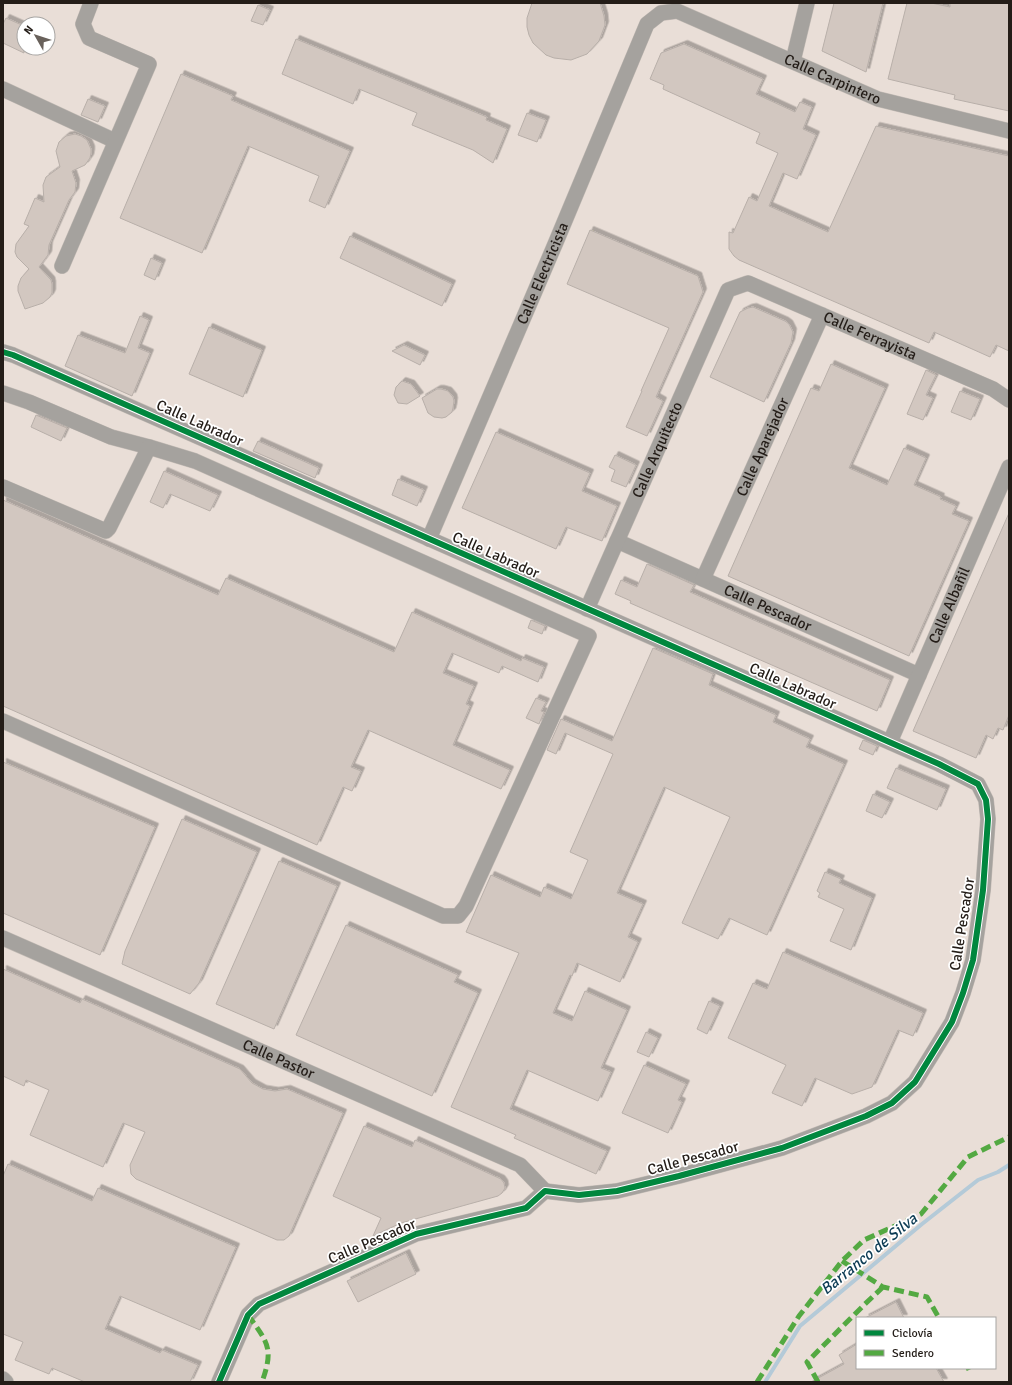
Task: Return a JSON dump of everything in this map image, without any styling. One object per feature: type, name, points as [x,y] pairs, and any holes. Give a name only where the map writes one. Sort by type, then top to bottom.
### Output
[{"type":"street","points":[[62,266],[149,64],[89,38],[83,24],[91,3]]},
{"type":"street","points":[[793,61],[807,3]]},
{"type":"street","name":"Calle Carpintero","points":[[661,13],[678,11],[878,99],[1009,131]]},
{"type":"street","name":"Calle Electricista","points":[[429,539],[556,242],[646,24],[661,13]]},
{"type":"street","points":[[3,89],[115,141]]},
{"type":"street","name":"Calle Ferrayista","points":[[728,290],[748,283],[993,389],[1009,400]]},
{"type":"street","name":"Calle Arquitecto","points":[[587,609],[728,290]]},
{"type":"street","name":"Calle Aparejador","points":[[703,578],[822,314]]},
{"type":"street","name":"Calle Labrador","points":[[3,352],[940,764],[978,784]]},
{"type":"street","points":[[3,393],[29,402],[111,437],[195,461],[589,636],[466,906],[458,916],[443,916],[3,721]]},
{"type":"street","points":[[3,487],[106,531],[109,528],[149,447]]},
{"type":"street","name":"Calle Albañil","points":[[890,742],[1009,467]]},
{"type":"street","name":"Calle Pescador","points":[[617,541],[919,675]]},
{"type":"street","name":"Calle Pescador","points":[[218,1382],[248,1315],[259,1304],[416,1234],[526,1208],[545,1191],[579,1195],[617,1191],[782,1148],[866,1116],[892,1102],[915,1082],[952,1022],[973,960],[983,890],[988,819],[986,800],[978,784]]},
{"type":"street","name":"Calle Pastor","points":[[3,938],[520,1165],[545,1191]]},
{"type":"street","points":[[3,1379],[6,1382]]},
{"type":"building","points":[[532,3],[600,3],[605,25],[599,41],[587,54],[571,60],[554,58],[546,55],[533,43],[529,35],[527,18]]},
{"type":"building","points":[[834,3],[883,3],[866,72],[822,51]]},
{"type":"building","points":[[907,3],[931,3],[950,7],[950,3],[1009,3],[1009,111],[954,99],[955,95],[888,79]]},
{"type":"building","points":[[258,5],[270,10],[263,25],[251,21]]},
{"type":"building","points":[[6,18],[16,22],[16,49],[3,43],[3,24]]},
{"type":"building","points":[[296,39],[487,117],[486,120],[507,129],[493,163],[473,150],[412,125],[417,113],[359,89],[353,104],[282,74]]},
{"type":"building","points":[[684,44],[763,79],[756,94],[795,112],[800,102],[812,107],[803,129],[816,135],[797,179],[783,173],[769,206],[828,232],[876,126],[1009,156],[1009,351],[996,345],[990,357],[934,332],[929,343],[739,260],[734,256],[729,249],[729,232],[733,233],[749,197],[757,201],[778,153],[756,143],[760,133],[663,89],[664,85],[650,79],[661,53]]},
{"type":"building","points":[[181,74],[233,96],[231,100],[350,151],[325,208],[309,201],[319,176],[248,146],[202,253],[120,218]]},
{"type":"building","points":[[88,99],[105,106],[98,122],[81,115]]},
{"type":"building","points":[[527,113],[546,120],[537,142],[518,135]]},
{"type":"building","points":[[75,134],[87,140],[91,153],[90,158],[85,165],[72,171],[76,183],[75,192],[69,200],[49,245],[48,255],[39,267],[51,280],[52,293],[43,303],[25,309],[18,291],[18,286],[21,278],[29,269],[17,257],[15,252],[16,244],[29,226],[24,224],[35,198],[44,202],[43,185],[46,177],[60,167],[56,151],[59,142],[66,136]]},
{"type":"building","points":[[590,230],[698,276],[703,292],[656,397],[663,401],[647,436],[626,427],[669,328],[567,284]]},
{"type":"building","points":[[350,236],[452,284],[442,306],[340,258]]},
{"type":"building","points":[[151,258],[162,263],[155,280],[144,275]]},
{"type":"building","points":[[753,307],[785,321],[789,324],[793,332],[791,343],[764,402],[710,377],[740,312]]},
{"type":"building","points":[[140,316],[149,320],[138,348],[150,353],[132,396],[65,366],[78,335],[125,353]]},
{"type":"building","points":[[209,327],[262,350],[243,397],[189,374]]},
{"type":"building","points":[[404,345],[425,355],[420,365],[392,351]]},
{"type":"building","points":[[831,364],[885,388],[849,468],[887,485],[904,448],[926,458],[914,485],[941,497],[940,499],[956,506],[952,514],[969,521],[909,656],[728,576],[811,388],[819,391]]},
{"type":"building","points":[[926,370],[936,375],[926,395],[933,398],[923,420],[907,414]]},
{"type":"building","points":[[402,381],[411,384],[420,396],[407,404],[398,403],[394,395],[396,387]]},
{"type":"building","points":[[437,389],[448,391],[453,397],[454,401],[452,412],[446,417],[442,418],[434,417],[428,413],[422,398]]},
{"type":"building","points":[[960,391],[980,399],[971,420],[951,412]]},
{"type":"building","points":[[36,415],[67,428],[61,441],[31,427]]},
{"type":"building","points":[[496,432],[590,473],[582,491],[617,506],[602,541],[566,527],[556,549],[462,508]]},
{"type":"building","points":[[258,441],[319,468],[315,478],[253,451]]},
{"type":"building","points":[[615,455],[636,465],[626,487],[611,481],[615,470],[609,467]]},
{"type":"building","points":[[164,471],[218,495],[210,511],[170,494],[163,508],[150,502]]},
{"type":"building","points":[[398,479],[424,490],[417,506],[392,495]]},
{"type":"building","points":[[3,500],[218,595],[226,578],[394,652],[412,612],[521,661],[522,658],[544,667],[538,682],[502,666],[499,673],[452,653],[443,673],[474,686],[466,704],[470,706],[453,745],[510,770],[501,789],[368,730],[351,767],[361,771],[352,791],[343,787],[317,845],[3,706]]},
{"type":"building","points":[[1009,513],[1009,715],[1003,730],[998,728],[993,739],[986,735],[976,758],[913,731]]},
{"type":"building","points":[[647,564],[694,585],[690,592],[890,680],[877,711],[630,603],[631,601],[615,594],[621,580],[637,587]]},
{"type":"building","points":[[531,620],[545,626],[542,634],[528,628]]},
{"type":"building","points":[[653,648],[713,674],[709,685],[776,715],[773,722],[810,739],[806,747],[844,764],[767,935],[729,918],[718,939],[682,923],[730,817],[664,787],[617,893],[643,904],[628,937],[638,942],[620,982],[577,963],[553,1013],[572,1021],[585,991],[627,1010],[601,1068],[611,1072],[598,1101],[527,1070],[510,1109],[607,1151],[596,1174],[514,1138],[516,1135],[451,1107],[519,953],[466,932],[491,875],[540,897],[544,887],[571,899],[588,860],[570,852],[613,754],[565,733],[556,754],[547,750],[561,719],[612,741]]},
{"type":"building","points":[[536,698],[546,702],[541,711],[544,712],[539,724],[526,718]]},
{"type":"building","points":[[863,740],[877,746],[873,755],[859,749]]},
{"type":"building","points":[[3,762],[155,827],[100,955],[3,913]]},
{"type":"building","points":[[896,768],[946,789],[937,810],[887,788]]},
{"type":"building","points":[[873,794],[890,802],[882,818],[866,811]]},
{"type":"building","points":[[182,819],[257,852],[199,983],[190,994],[122,964],[125,951]]},
{"type":"building","points":[[279,861],[337,886],[274,1029],[216,1004]]},
{"type":"building","points":[[825,872],[841,879],[839,883],[872,898],[851,950],[830,941],[844,909],[818,897],[820,893],[817,891]]},
{"type":"building","points":[[346,925],[458,975],[454,982],[478,993],[432,1096],[296,1035]]},
{"type":"building","points":[[783,952],[923,1013],[913,1036],[898,1030],[872,1087],[852,1094],[815,1078],[802,1106],[772,1093],[786,1065],[728,1038],[753,983],[767,989]]},
{"type":"building","points":[[3,969],[80,1003],[82,999],[240,1069],[252,1083],[263,1089],[275,1091],[287,1089],[343,1113],[289,1236],[284,1240],[277,1240],[136,1179],[131,1174],[130,1165],[145,1132],[123,1123],[103,1167],[30,1135],[49,1090],[26,1080],[24,1086],[3,1076]]},
{"type":"building","points":[[709,1001],[720,1006],[707,1034],[697,1029]]},
{"type":"building","points":[[646,1032],[658,1038],[649,1057],[637,1052]]},
{"type":"building","points":[[644,1065],[686,1084],[678,1100],[682,1102],[668,1133],[622,1113]]},
{"type":"building","points":[[364,1126],[412,1147],[415,1140],[501,1179],[505,1188],[498,1196],[401,1223],[373,1236],[381,1218],[333,1196]]},
{"type":"building","points":[[8,1164],[92,1201],[98,1188],[236,1247],[200,1330],[120,1296],[105,1329],[160,1353],[162,1350],[198,1365],[190,1382],[85,1382],[52,1368],[49,1374],[15,1360],[23,1342],[3,1334],[3,1176]]},
{"type":"building","points":[[406,1253],[416,1274],[358,1302],[347,1281]]},
{"type":"building","points":[[896,1302],[904,1317],[867,1317]]},
{"type":"building","points":[[856,1345],[856,1369],[937,1369],[944,1382],[811,1382],[844,1364],[839,1355]]},
{"type":"waterway","name":"Barranco de Silva","points":[[765,1382],[800,1326],[922,1224],[978,1180],[998,1172],[1009,1165]]},
{"type":"marked path","points":[[757,1382],[799,1316],[842,1261],[864,1240],[921,1214],[968,1157],[1009,1137]]},
{"type":"marked path","points":[[842,1261],[883,1287],[927,1297],[938,1317]]},
{"type":"marked path","points":[[818,1382],[807,1362],[883,1287]]},
{"type":"marked path","points":[[248,1315],[260,1332],[267,1346],[268,1361],[262,1382]]},
{"type":"cycle path","points":[[3,352],[13,355],[939,764],[978,784],[986,800],[988,819],[983,890],[973,960],[963,993],[952,1022],[915,1082],[892,1103],[866,1116],[782,1148],[617,1191],[579,1195],[545,1191],[526,1208],[416,1234],[259,1304],[248,1315],[219,1382]]}]
